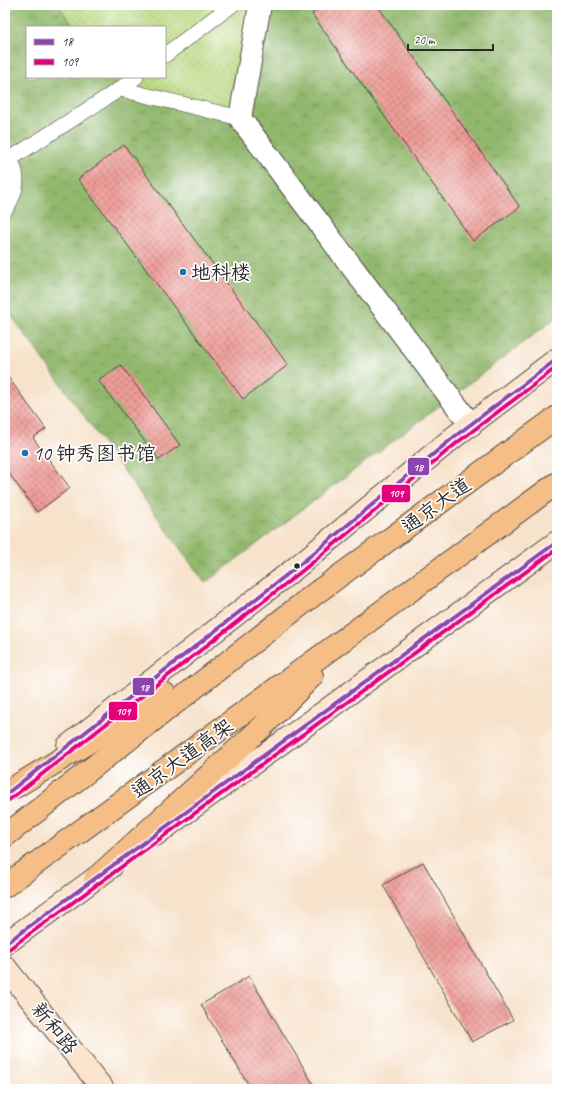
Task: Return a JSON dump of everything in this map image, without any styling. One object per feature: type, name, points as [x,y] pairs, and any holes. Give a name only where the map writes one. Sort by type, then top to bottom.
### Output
[{"type":"highway","name":"通京大道","points":[[316,593],[557,417]]},
{"type":"highway","points":[[95,878],[262,727],[358,629],[557,483]]},
{"type":"highway","points":[[10,791],[132,716],[316,593]]},
{"type":"highway","points":[[5,836],[316,593]]},
{"type":"highway","name":"通京大道高架","points":[[5,886],[358,629]]},
{"type":"street","points":[[260,5],[240,118],[471,425]]},
{"type":"street","points":[[10,791],[298,566],[448,442],[557,359]]},
{"type":"street","points":[[5,944],[557,542]]},
{"type":"street","name":"新和路","points":[[5,968],[103,1089]]},
{"type":"lane","points":[[166,54],[232,5]]},
{"type":"lane","points":[[5,210],[12,200],[16,187],[15,172],[7,156],[120,89],[135,78]]},
{"type":"lane","points":[[120,89],[240,118]]},
{"type":"green space","points":[[5,5],[58,5],[73,26],[26,26],[26,78],[112,78],[120,89],[239,118],[260,5],[557,5],[557,317],[205,583],[5,307],[5,210],[12,200],[5,153]]},
{"type":"green space","points":[[58,5],[260,5],[240,118],[120,89],[112,78],[166,78],[166,26],[73,26]]},
{"type":"building","points":[[325,5],[377,5],[520,207],[473,241],[312,14]]},
{"type":"building","name":"地科楼","points":[[124,145],[288,365],[243,399],[78,179]]},
{"type":"building","points":[[121,365],[180,445],[159,460],[98,380]]},
{"type":"building","name":"10 钟秀图书馆","points":[[5,373],[46,429],[33,438],[70,488],[37,512],[5,468]]},
{"type":"building","points":[[423,862],[513,1020],[472,1042],[383,885]]},
{"type":"building","points":[[249,976],[316,1089],[251,1089],[201,1005]]},
{"type":"transit line","name":"18","points":[[5,795],[298,566],[454,437],[557,359]]},
{"type":"transit line","name":"109","points":[[9,800],[302,571],[458,442],[557,367]]},
{"type":"transit line","name":"18","points":[[5,944],[557,542]]},
{"type":"transit line","name":"109","points":[[9,949],[557,549]]},
{"type":"place","name":"地科楼","points":[[183,272]]},
{"type":"place","name":"10 钟秀图书馆","points":[[25,453]]}]
